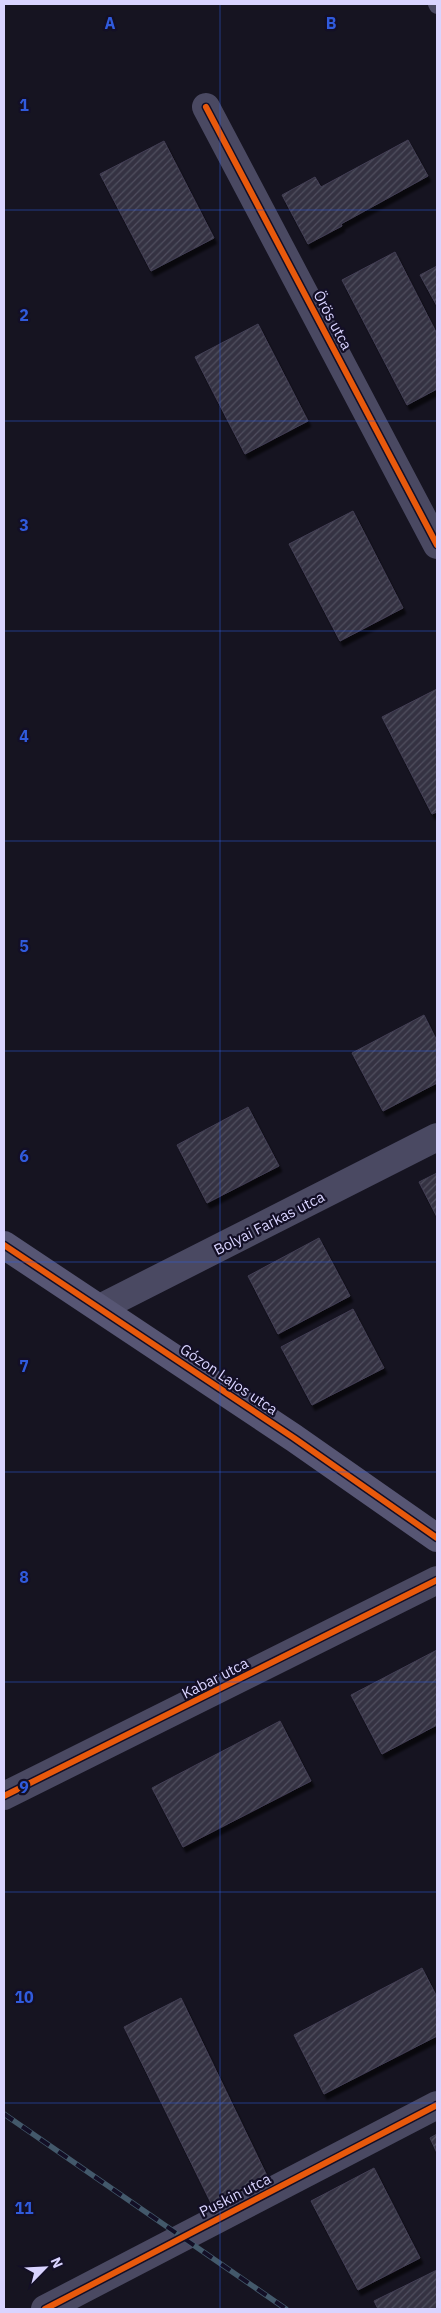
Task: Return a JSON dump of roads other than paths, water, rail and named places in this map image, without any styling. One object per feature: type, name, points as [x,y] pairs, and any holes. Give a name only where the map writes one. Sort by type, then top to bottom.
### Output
[{"type":"main road","name":"Gózon Lajos utca","points":[[4,1245],[294,1438],[437,1538]]},
{"type":"street","name":"Örös utca","points":[[206,107],[437,545]]},
{"type":"street","name":"Bolyai Farkas utca","points":[[100,1308],[437,1137]]},
{"type":"street","name":"Kabar utca","points":[[4,1796],[437,1580]]},
{"type":"street","name":"Puskin utca","points":[[45,2309],[437,2105]]},
{"type":"railway","points":[[4,2114],[286,2309]]}]
